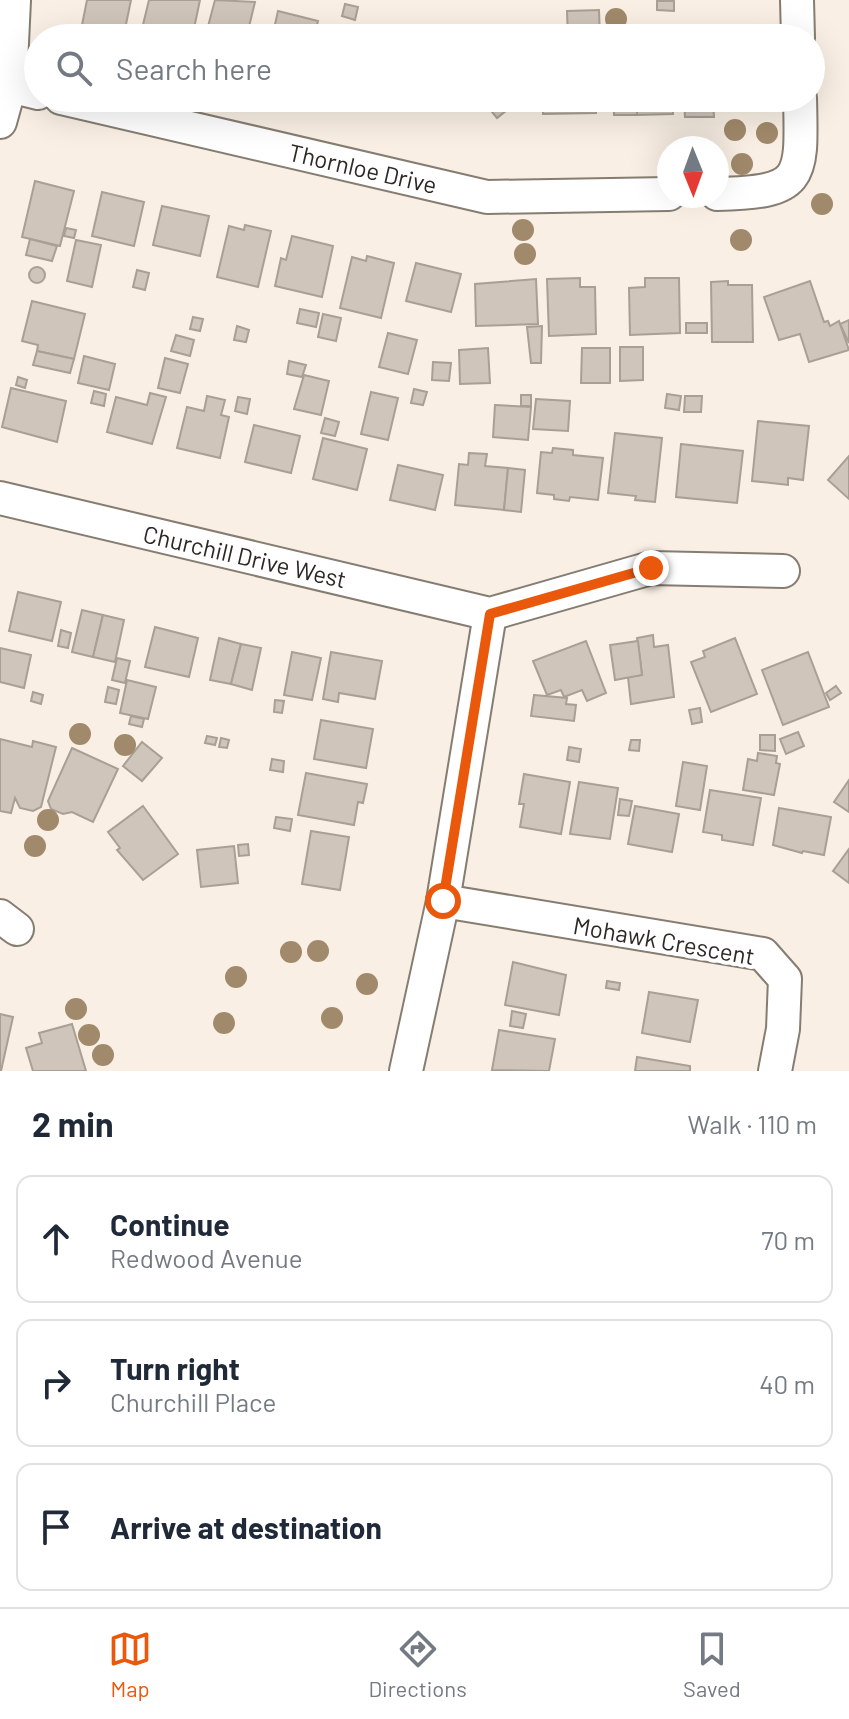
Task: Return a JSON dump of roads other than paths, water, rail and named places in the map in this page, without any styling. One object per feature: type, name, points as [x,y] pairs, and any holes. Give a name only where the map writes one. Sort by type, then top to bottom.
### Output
[{"type":"street","points":[[0,122],[24,90],[14,0]]},
{"type":"street","points":[[797,0],[798,24]]},
{"type":"street","name":"Thornloe Drive","points":[[121,112],[487,197],[657,194]]},
{"type":"street","points":[[729,194],[776,190],[789,181],[801,150],[800,112]]},
{"type":"street","name":"Churchill Drive West","points":[[0,498],[490,614]]},
{"type":"street","points":[[406,1071],[443,901],[490,614],[651,568],[783,571]]},
{"type":"street","name":"Mohawk Crescent","points":[[443,901],[763,954],[785,979],[783,1029],[775,1071]]}]
